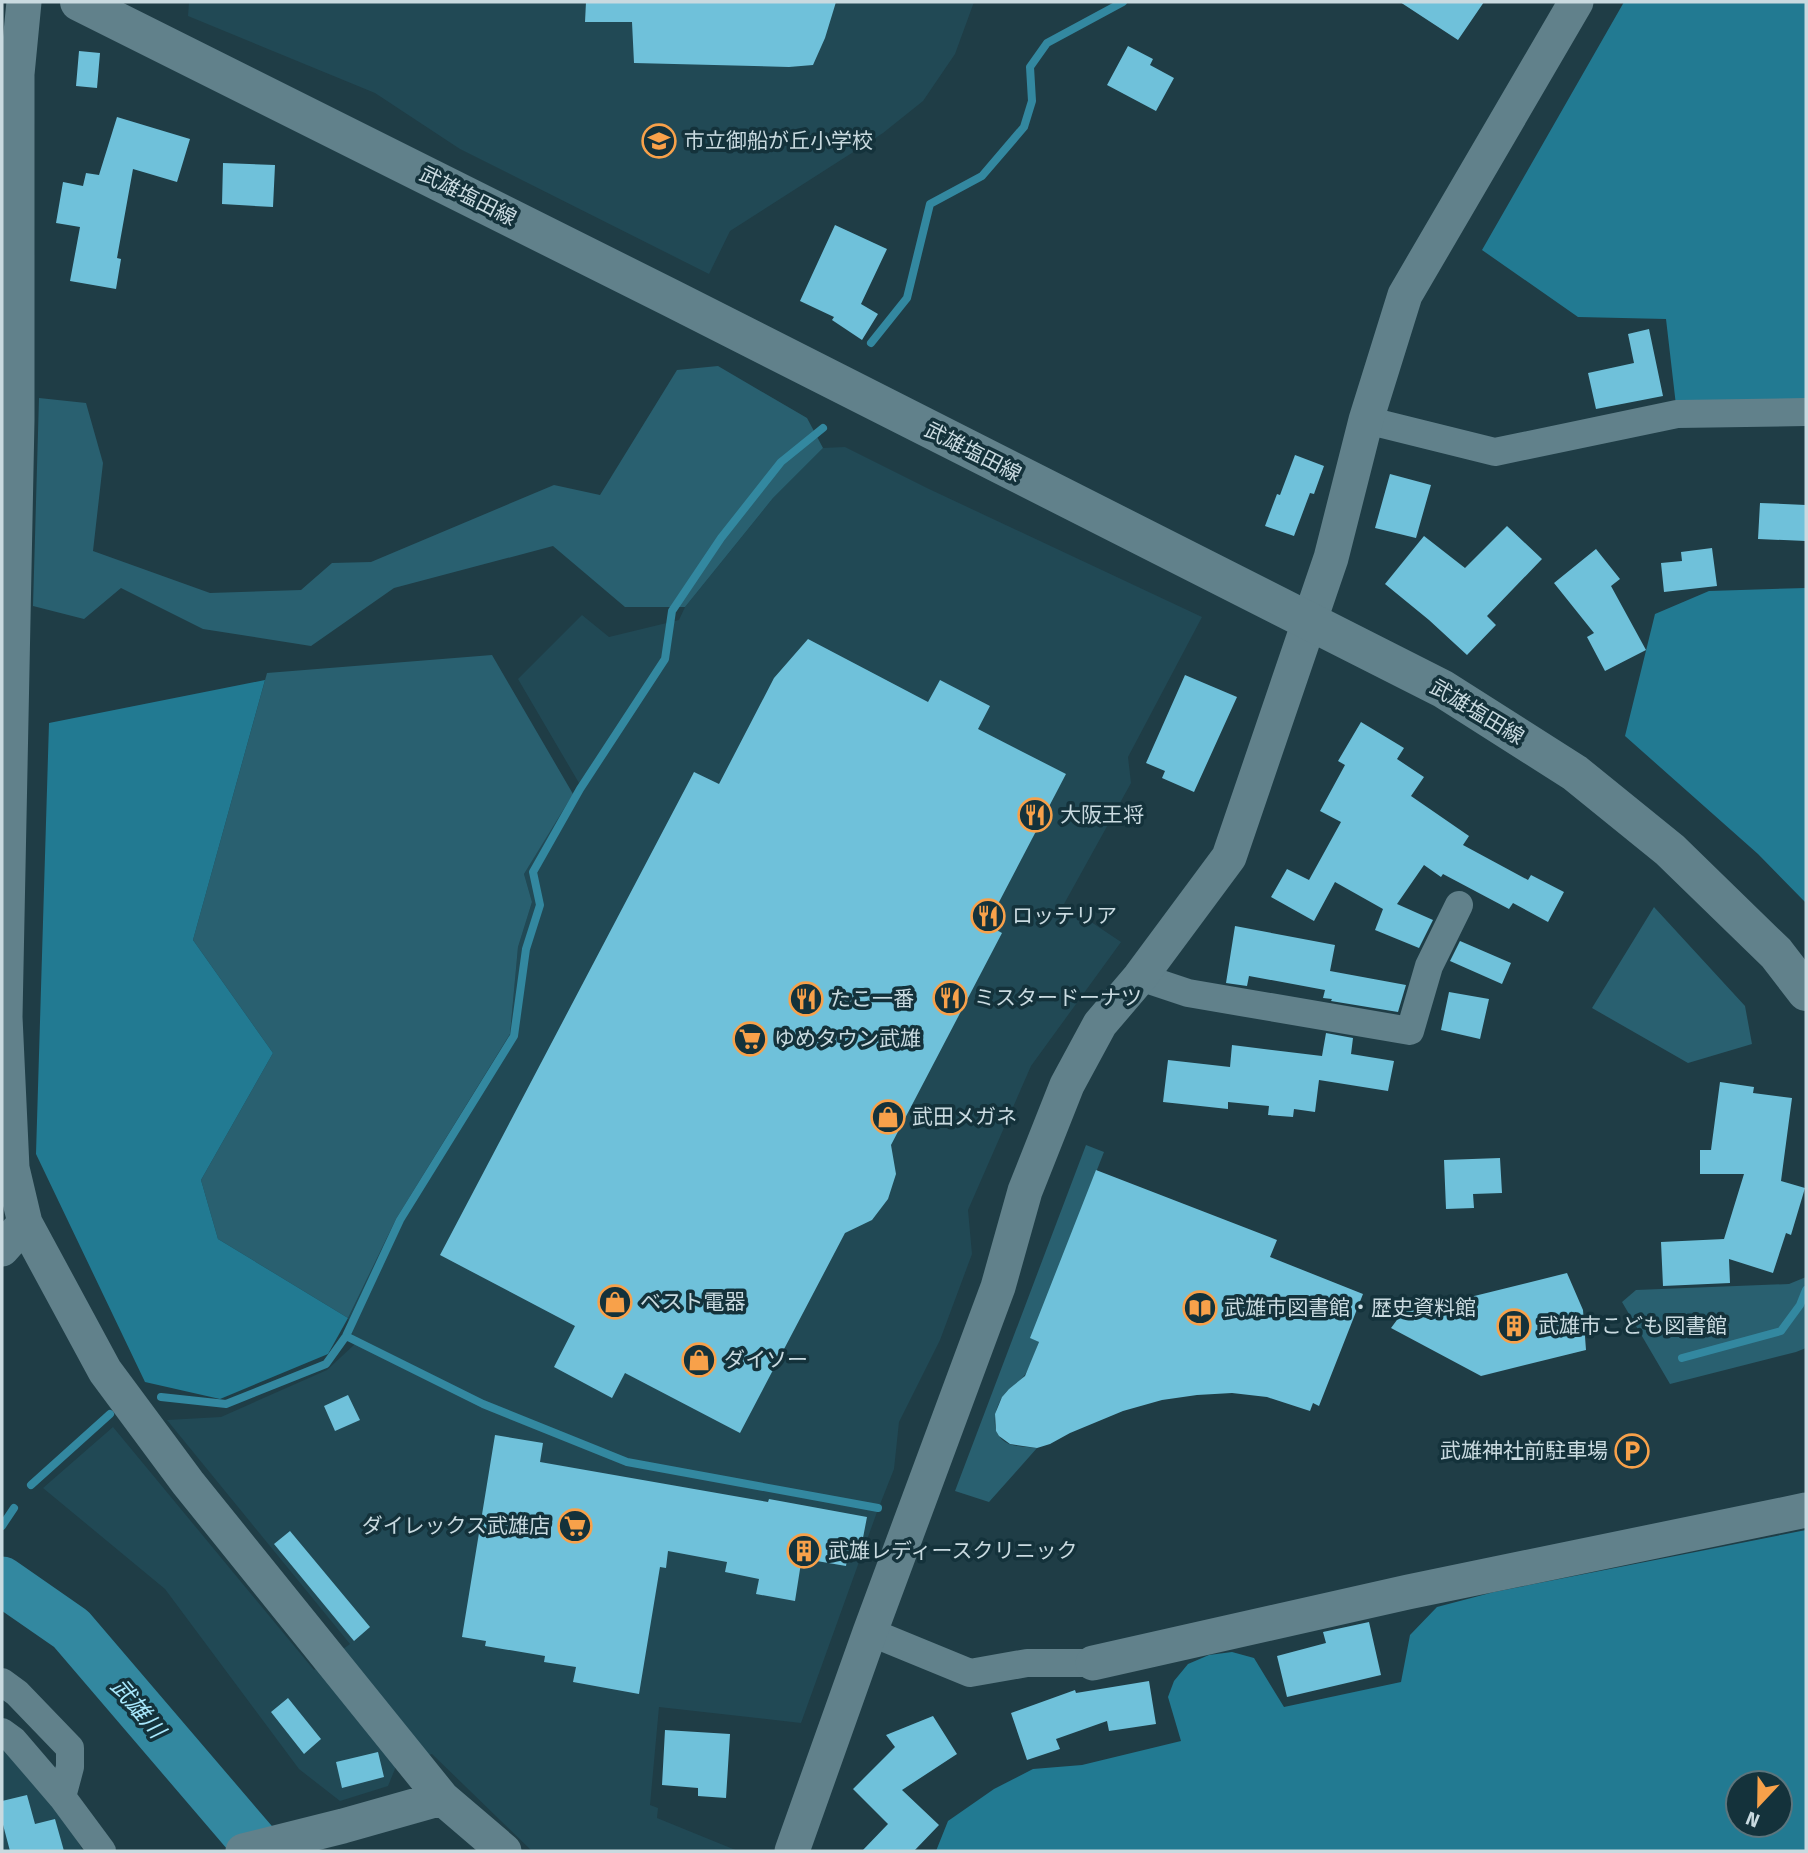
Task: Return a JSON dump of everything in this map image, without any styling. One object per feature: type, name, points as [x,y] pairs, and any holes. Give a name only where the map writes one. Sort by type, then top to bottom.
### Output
[{"type":"main road","name":"武雄塩田線","points":[[79,2],[1443,689],[1575,773],[1670,849],[1776,953],[1806,992]]},
{"type":"street","points":[[24,2],[10,73],[17,420],[5,1017],[12,1168],[25,1223],[105,1371],[188,1483],[442,1798],[504,1851]]},
{"type":"street","points":[[792,1851],[998,1287],[1025,1191],[1067,1085],[1100,1024],[1140,977],[1229,857],[1331,558],[1366,420],[1405,295],[1576,2]]},
{"type":"street","points":[[1366,420],[1495,452],[1678,414],[1806,412]]},
{"type":"street","points":[[1140,977],[1188,993],[1410,1031],[1429,966],[1459,905]]},
{"type":"street","points":[[2,1249],[25,1223]]},
{"type":"street","points":[[870,1632],[970,1673],[1027,1663],[1093,1662],[1408,1592],[1806,1510]]},
{"type":"street","points":[[2,1682],[17,1693],[70,1748],[70,1767],[62,1797]]},
{"type":"street","points":[[2,1732],[13,1740],[62,1797],[102,1851]]},
{"type":"street","points":[[243,1851],[442,1798]]},
{"type":"shaded area","name":"市立御船が丘小学校","points":[[189,2],[974,2],[955,54],[923,101],[883,133],[730,231],[709,274],[460,149],[375,93],[188,16]]},
{"type":"shaded area","points":[[1624,2],[1806,2],[1806,412],[1677,414],[1666,319],[1578,317],[1482,250]]},
{"type":"shaded area","points":[[718,366],[807,418],[823,448],[773,498],[685,607],[625,607],[553,546],[394,588],[311,646],[203,629],[121,588],[84,619],[33,606],[39,398],[86,403],[103,463],[93,551],[210,593],[301,590],[332,563],[371,562],[554,485],[600,495],[677,370]]},
{"type":"shaded area","points":[[845,447],[1202,617],[1128,757],[1131,783],[1064,904],[1121,942],[1031,1066],[968,1210],[972,1254],[940,1340],[899,1422],[894,1469],[801,1723],[659,1707],[650,1805],[658,1808],[657,1818],[738,1851],[532,1851],[432,1754],[397,1764],[388,1786],[340,1801],[299,1769],[165,1589],[43,1488],[113,1427],[314,1670],[350,1644],[167,1420],[221,1417],[327,1370],[355,1344],[348,1318],[396,1219],[510,1034],[518,947],[532,902],[524,874],[579,783],[518,679],[582,615],[609,637],[679,620],[685,607],[773,498],[823,448]]},
{"type":"shaded area","points":[[1806,588],[1806,903],[1758,854],[1625,736],[1655,614],[1709,591]]},
{"type":"shaded area","points":[[492,655],[573,794],[524,874],[532,902],[518,947],[510,1034],[396,1219],[348,1318],[218,1239],[201,1180],[273,1053],[193,940],[267,673]]},
{"type":"shaded area","points":[[265,680],[193,940],[273,1053],[201,1180],[218,1239],[348,1318],[328,1354],[220,1399],[145,1382],[36,1154],[49,723]]},
{"type":"shaded area","points":[[1654,907],[1745,1006],[1752,1044],[1688,1063],[1592,1008]]},
{"type":"shaded area","points":[[1086,1145],[1104,1152],[1031,1338],[1039,1342],[1032,1361],[1024,1376],[1003,1396],[995,1415],[996,1429],[1003,1440],[1012,1445],[1037,1448],[989,1502],[955,1491]]},
{"type":"shaded area","points":[[1806,1277],[1806,1348],[1670,1384],[1622,1302],[1636,1290],[1789,1284]]},
{"type":"shaded area","points":[[1806,1530],[1806,1851],[936,1851],[948,1821],[994,1789],[1033,1769],[1082,1765],[1181,1741],[1168,1697],[1174,1681],[1188,1664],[1209,1655],[1232,1652],[1254,1658],[1284,1707],[1401,1682],[1410,1635],[1437,1607],[1494,1592]]},
{"type":"shaded area","points":[[2,1717],[11,1723],[83,1851],[2,1851]]},
{"type":"building","points":[[586,2],[836,2],[813,65],[789,67],[634,63],[632,22],[585,22]]},
{"type":"building","points":[[1400,2],[1484,2],[1458,40]]},
{"type":"building","points":[[1128,46],[1153,59],[1150,65],[1174,78],[1156,111],[1107,85]]},
{"type":"building","points":[[79,51],[100,53],[97,88],[76,86]]},
{"type":"building","points":[[117,117],[190,139],[177,182],[133,169],[117,258],[121,259],[116,289],[70,281],[80,227],[56,223],[63,182],[83,186],[86,173],[99,175]]},
{"type":"building","points":[[223,163],[275,165],[273,207],[222,204]]},
{"type":"building","points":[[835,225],[887,249],[861,304],[878,314],[862,340],[832,320],[834,317],[800,301]]},
{"type":"building","points":[[1649,329],[1663,396],[1596,409],[1588,373],[1634,363],[1628,334]]},
{"type":"building","points":[[1295,455],[1324,466],[1314,494],[1310,493],[1294,536],[1265,526]]},
{"type":"building","points":[[1390,474],[1431,485],[1416,538],[1375,528]]},
{"type":"building","points":[[1760,503],[1806,505],[1806,541],[1758,539]]},
{"type":"building","points":[[1507,526],[1542,559],[1487,616],[1496,625],[1467,655],[1385,584],[1424,536],[1465,568]]},
{"type":"building","points":[[1712,548],[1717,586],[1664,592],[1661,563],[1682,561],[1681,552]]},
{"type":"building","points":[[1596,549],[1620,579],[1611,586],[1646,650],[1605,671],[1587,637],[1594,633],[1554,583]]},
{"type":"building","name":"ゆめタウン武雄","points":[[808,639],[928,702],[940,680],[990,706],[978,729],[1066,774],[987,925],[1002,933],[891,1145],[896,1174],[888,1199],[872,1220],[845,1233],[740,1433],[625,1373],[612,1398],[554,1367],[575,1326],[440,1255],[694,772],[719,784],[774,678]]},
{"type":"building","points":[[1185,675],[1237,697],[1194,792],[1162,778],[1165,771],[1146,763]]},
{"type":"building","points":[[1361,722],[1404,748],[1397,759],[1424,777],[1411,796],[1469,836],[1463,845],[1528,880],[1531,875],[1564,892],[1548,922],[1513,903],[1509,909],[1443,874],[1441,877],[1424,865],[1397,904],[1433,920],[1419,948],[1375,930],[1383,909],[1335,882],[1314,921],[1271,897],[1287,869],[1309,880],[1341,822],[1320,811],[1345,765],[1338,761]]},
{"type":"building","points":[[1235,926],[1335,945],[1330,971],[1406,985],[1398,1012],[1331,1001],[1332,999],[1323,998],[1325,990],[1249,976],[1247,986],[1226,983]]},
{"type":"building","points":[[1460,941],[1511,963],[1502,984],[1450,961]]},
{"type":"building","points":[[1449,992],[1489,999],[1480,1039],[1441,1030]]},
{"type":"building","points":[[1326,1033],[1353,1038],[1351,1054],[1394,1061],[1388,1091],[1319,1080],[1315,1112],[1294,1109],[1293,1117],[1268,1115],[1269,1106],[1228,1102],[1228,1109],[1163,1102],[1168,1060],[1230,1067],[1232,1045],[1322,1056]]},
{"type":"building","points":[[1720,1082],[1754,1087],[1753,1093],[1792,1098],[1781,1181],[1805,1188],[1791,1235],[1786,1233],[1773,1273],[1729,1259],[1730,1283],[1663,1286],[1661,1242],[1724,1239],[1744,1174],[1700,1174],[1700,1150],[1711,1150]]},
{"type":"building","points":[[1500,1158],[1502,1193],[1473,1194],[1474,1208],[1446,1209],[1444,1160]]},
{"type":"building","name":"武雄市図書館・歴史資料館","points":[[1096,1170],[1277,1240],[1270,1257],[1363,1294],[1319,1406],[1313,1403],[1310,1411],[1267,1397],[1232,1393],[1197,1395],[1162,1400],[1123,1411],[1037,1448],[1010,1444],[999,1436],[995,1414],[1002,1397],[1025,1376],[1039,1342],[1030,1338]]},
{"type":"building","name":"武雄市こども図書館","points":[[1567,1273],[1583,1310],[1586,1350],[1481,1376],[1391,1328],[1411,1301],[1431,1315],[1443,1297],[1450,1302]]},
{"type":"building","points":[[348,1395],[360,1420],[335,1431],[324,1406]]},
{"type":"building","name":"ダイレックス武雄店","points":[[495,1435],[543,1443],[540,1462],[867,1517],[862,1543],[850,1541],[846,1566],[805,1559],[805,1564],[801,1563],[795,1601],[756,1594],[759,1579],[725,1572],[727,1562],[668,1551],[666,1568],[660,1567],[639,1694],[573,1682],[576,1667],[544,1662],[545,1656],[485,1646],[486,1641],[462,1637]]},
{"type":"building","points":[[290,1531],[370,1627],[354,1641],[274,1544]]},
{"type":"building","points":[[1369,1622],[1381,1675],[1287,1697],[1277,1656],[1326,1643],[1323,1632]]},
{"type":"building","points":[[1149,1681],[1156,1724],[1109,1731],[1107,1721],[1056,1739],[1060,1749],[1027,1760],[1011,1713],[1075,1690],[1076,1693]]},
{"type":"building","points":[[288,1698],[321,1739],[304,1754],[271,1712]]},
{"type":"building","points":[[933,1716],[957,1754],[902,1790],[939,1825],[914,1851],[862,1851],[888,1824],[853,1789],[895,1747],[886,1735]]},
{"type":"building","points":[[665,1730],[730,1734],[726,1798],[698,1796],[698,1788],[662,1785]]},
{"type":"building","points":[[378,1752],[384,1777],[342,1788],[336,1762]]},
{"type":"building","points":[[27,1795],[35,1824],[55,1819],[64,1851],[10,1851],[2,1821],[2,1801]]},
{"type":"waterway","points":[[871,343],[907,298],[930,204],[982,176],[1024,127],[1032,101],[1030,67],[1047,43],[1123,2]]},
{"type":"waterway","points":[[161,1397],[226,1404],[326,1364],[346,1336],[400,1220],[514,1036],[526,949],[540,905],[533,872],[580,789],[665,659],[672,611],[721,538],[781,462],[823,428]]},
{"type":"waterway","points":[[1682,1358],[1781,1331],[1800,1305],[1806,1290]]},
{"type":"waterway","points":[[346,1336],[483,1404],[627,1462],[878,1508]]},
{"type":"waterway","points":[[31,1485],[110,1414]]},
{"type":"waterway","points":[[2,1526],[14,1508]]},
{"type":"waterway","name":"武雄川","points":[[2,1581],[71,1629],[261,1851]]},
{"type":"place","name":"市立御船が丘小学校","points":[[659,141]]},
{"type":"place","name":"大阪王将","points":[[1035,815]]},
{"type":"place","name":"ロッテリア","points":[[988,916]]},
{"type":"place","name":"ミスタードーナツ","points":[[950,998]]},
{"type":"place","name":"たこ一番","points":[[806,999]]},
{"type":"place","name":"ゆめタウン武雄","points":[[750,1039]]},
{"type":"place","name":"武田メガネ","points":[[888,1117]]},
{"type":"place","name":"ベスト電器","points":[[615,1302]]},
{"type":"place","name":"武雄市図書館・歴史資料館","points":[[1200,1308]]},
{"type":"place","name":"武雄市こども図書館","points":[[1514,1326]]},
{"type":"place","name":"ダイソー","points":[[699,1360]]},
{"type":"place","name":"武雄神社前駐車場","points":[[1632,1451]]},
{"type":"place","name":"ダイレックス武雄店","points":[[575,1526]]},
{"type":"place","name":"武雄レディースクリニック","points":[[804,1551]]}]
